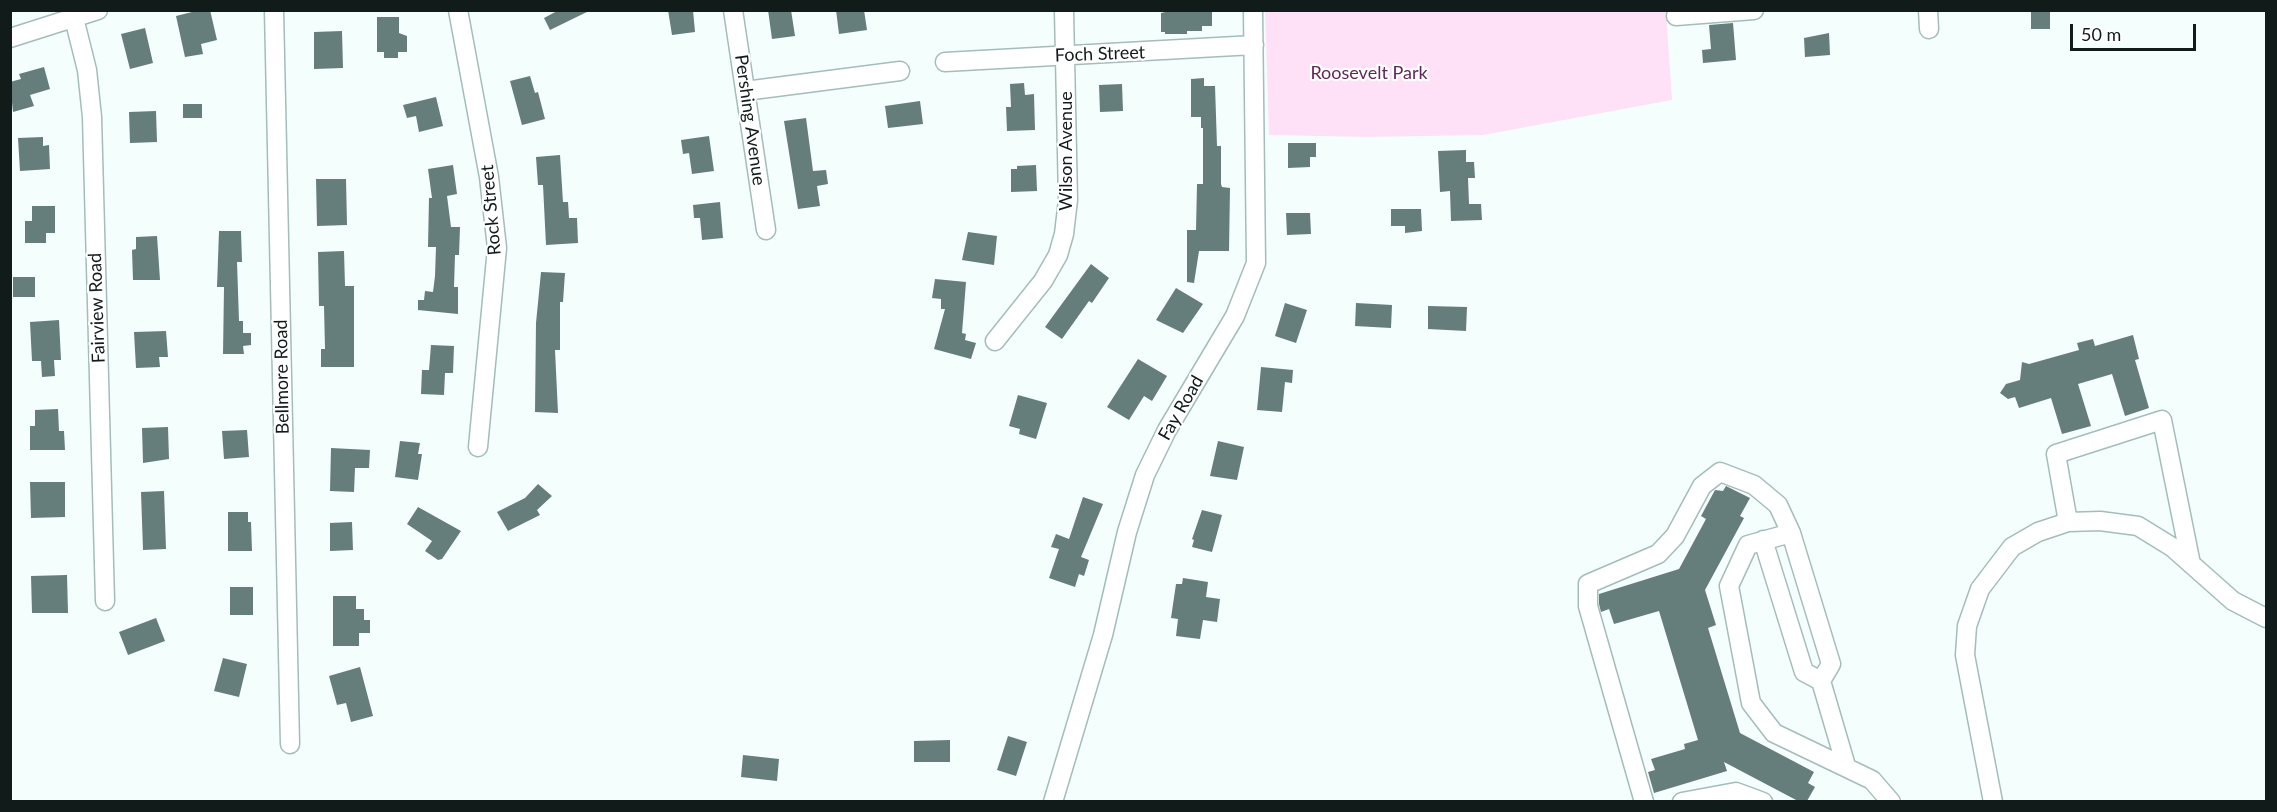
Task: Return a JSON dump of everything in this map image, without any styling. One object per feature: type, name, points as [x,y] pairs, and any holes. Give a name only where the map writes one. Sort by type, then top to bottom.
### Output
[{"type":"street","points":[[10,38],[98,10]]},
{"type":"street","name":"Bellmore Road","points":[[274,10],[290,744]]},
{"type":"street","name":"Rock Street","points":[[458,10],[489,177],[497,248],[478,447]]},
{"type":"street","name":"Pershing Avenue","points":[[733,10],[766,230]]},
{"type":"street","name":"Wilson Avenue","points":[[995,341],[1043,281],[1058,255],[1064,234],[1068,200],[1064,10]]},
{"type":"street","name":"Fay Road","points":[[1053,801],[1103,635],[1127,532],[1145,475],[1167,430],[1235,316],[1256,263],[1253,10]]},
{"type":"street","points":[[1676,16],[1754,10]]},
{"type":"street","name":"Fairview Road","points":[[74,18],[87,70],[92,117],[105,601]]},
{"type":"street","name":"Foch Street","points":[[945,62],[1254,45]]},
{"type":"street","points":[[745,91],[822,79],[900,71]]},
{"type":"street","points":[[2068,522],[2056,454],[2162,420],[2191,564]]},
{"type":"street","points":[[1644,801],[1588,606],[1588,584],[1658,554],[1675,536],[1702,486],[1720,472],[1754,485],[1778,505],[1791,533],[1831,664],[1821,681]]},
{"type":"street","points":[[1993,801],[1965,655],[1967,626],[1980,589],[2012,547],[2038,532],[2068,522],[2100,520],[2138,526],[2172,547],[2233,601],[2266,618]]},
{"type":"street","points":[[1791,533],[1748,545],[1729,586],[1751,703],[1774,733],[1872,780],[1891,801]]},
{"type":"street","points":[[1763,540],[1804,672],[1821,681],[1846,766]]},
{"type":"street","points":[[1682,801],[1736,792],[1762,801]]},
{"type":"green space","name":"Roosevelt Park","points":[[1265,11],[1666,11],[1672,100],[1483,135],[1368,137],[1269,135]]},
{"type":"building","points":[[210,10],[217,40],[201,44],[203,54],[185,57],[176,16]]},
{"type":"building","points":[[559,10],[591,10],[550,30],[544,18]]},
{"type":"building","points":[[668,10],[693,10],[695,32],[672,35]]},
{"type":"building","points":[[768,10],[791,10],[795,36],[772,39]]},
{"type":"building","points":[[836,10],[864,10],[867,30],[839,34]]},
{"type":"building","points":[[1174,10],[1212,10],[1212,26],[1202,26],[1202,31],[1187,31],[1187,34],[1165,34],[1161,32],[1161,13]]},
{"type":"building","points":[[2031,10],[2050,10],[2050,29],[2031,29]]},
{"type":"building","points":[[377,17],[399,17],[399,33],[407,36],[407,52],[398,52],[398,58],[384,58],[384,52],[377,52]]},
{"type":"building","points":[[1733,23],[1736,60],[1703,63],[1702,50],[1711,49],[1709,25]]},
{"type":"building","points":[[145,28],[153,63],[130,69],[121,34]]},
{"type":"building","points":[[342,31],[343,68],[314,69],[314,32]]},
{"type":"building","points":[[1829,33],[1830,55],[1805,57],[1804,38]]},
{"type":"building","points":[[44,67],[50,89],[30,95],[34,106],[13,112],[10,82],[21,79],[19,74]]},
{"type":"building","points":[[530,76],[535,93],[538,92],[545,119],[522,125],[510,81]]},
{"type":"building","points":[[1204,78],[1204,86],[1215,86],[1217,146],[1221,146],[1221,184],[1222,187],[1230,188],[1229,251],[1199,251],[1194,283],[1187,282],[1187,230],[1196,230],[1197,184],[1203,184],[1203,128],[1201,128],[1201,117],[1191,117],[1191,79]]},
{"type":"building","points":[[1024,83],[1025,95],[1034,94],[1035,130],[1007,131],[1006,107],[1011,107],[1010,84]]},
{"type":"building","points":[[1122,84],[1123,111],[1100,112],[1099,85]]},
{"type":"building","points":[[436,97],[443,126],[419,132],[416,116],[407,118],[403,105]]},
{"type":"building","points":[[920,101],[923,124],[888,128],[885,106]]},
{"type":"building","points":[[183,104],[202,104],[202,118],[183,118]]},
{"type":"building","points":[[156,111],[157,142],[130,143],[129,112]]},
{"type":"building","points":[[806,118],[813,171],[826,170],[828,184],[817,186],[820,206],[798,209],[784,121]]},
{"type":"building","points":[[709,136],[714,171],[692,174],[689,153],[683,154],[681,140]]},
{"type":"building","points":[[43,137],[43,146],[49,145],[50,169],[20,171],[18,138]]},
{"type":"building","points":[[1288,143],[1316,143],[1316,157],[1310,157],[1310,167],[1288,168]]},
{"type":"building","points":[[1466,150],[1466,162],[1474,162],[1475,178],[1468,178],[1469,204],[1481,204],[1482,220],[1451,221],[1450,191],[1440,192],[1438,151]]},
{"type":"building","points":[[560,155],[563,202],[568,202],[569,218],[577,218],[578,243],[546,245],[543,185],[538,185],[536,157]]},
{"type":"building","points":[[453,165],[457,194],[447,196],[451,227],[460,227],[459,255],[455,255],[454,287],[458,287],[458,314],[418,310],[418,300],[424,300],[425,291],[433,292],[435,276],[436,247],[428,247],[429,198],[432,198],[428,169]]},
{"type":"building","points":[[1036,165],[1037,191],[1011,192],[1011,169],[1017,169],[1017,166]]},
{"type":"building","points":[[316,179],[346,179],[347,225],[317,226]]},
{"type":"building","points":[[720,202],[723,238],[702,240],[700,218],[694,218],[693,205]]},
{"type":"building","points":[[32,206],[55,206],[55,233],[46,233],[46,243],[25,243],[25,221],[32,221]]},
{"type":"building","points":[[1391,209],[1421,209],[1422,231],[1405,233],[1405,226],[1391,226]]},
{"type":"building","points":[[1286,213],[1310,213],[1311,234],[1287,235]]},
{"type":"building","points":[[219,231],[241,231],[242,262],[237,262],[239,321],[243,321],[243,333],[251,333],[251,345],[243,346],[244,354],[223,354],[224,287],[217,287]]},
{"type":"building","points":[[968,232],[997,236],[994,265],[962,260]]},
{"type":"building","points":[[157,236],[160,280],[133,280],[132,250],[136,249],[136,237]]},
{"type":"building","points":[[344,251],[345,286],[354,286],[354,367],[321,367],[321,349],[325,349],[324,306],[319,306],[318,252]]},
{"type":"building","points":[[1091,264],[1109,278],[1092,303],[1089,301],[1062,339],[1045,327]]},
{"type":"building","points":[[541,272],[565,273],[563,302],[560,302],[560,350],[555,350],[558,413],[535,412],[536,323]]},
{"type":"building","points":[[13,277],[35,277],[35,297],[13,297]]},
{"type":"building","points":[[935,279],[966,282],[962,333],[966,334],[965,340],[976,343],[971,359],[934,349],[945,309],[941,309],[941,299],[932,298]]},
{"type":"building","points":[[1176,288],[1203,304],[1183,333],[1156,320]]},
{"type":"building","points":[[1285,303],[1307,310],[1296,343],[1275,336]]},
{"type":"building","points":[[1356,303],[1392,305],[1391,328],[1355,326]]},
{"type":"building","points":[[1428,306],[1467,307],[1466,331],[1428,329]]},
{"type":"building","points":[[59,320],[61,360],[54,360],[55,376],[42,377],[41,361],[32,361],[30,322]]},
{"type":"building","points":[[166,331],[168,357],[159,357],[160,367],[136,368],[134,332]]},
{"type":"building","points":[[2133,335],[2139,359],[2135,360],[2149,408],[2125,416],[2112,374],[2078,384],[2091,426],[2062,434],[2051,398],[2019,408],[2015,397],[2008,399],[2000,393],[2006,384],[2020,380],[2022,362],[2029,364],[2079,350],[2077,343],[2093,339],[2095,346]]},
{"type":"building","points":[[431,345],[454,346],[453,373],[445,373],[444,395],[421,394],[422,370],[429,370]]},
{"type":"building","points":[[1138,359],[1167,376],[1152,401],[1144,396],[1129,420],[1107,407]]},
{"type":"building","points":[[1261,367],[1293,370],[1292,383],[1285,382],[1282,412],[1257,410]]},
{"type":"building","points":[[1018,395],[1047,403],[1036,439],[1019,434],[1020,429],[1009,426]]},
{"type":"building","points":[[58,409],[59,431],[64,431],[65,450],[30,450],[30,426],[35,426],[35,410]]},
{"type":"building","points":[[168,427],[169,459],[143,463],[142,428]]},
{"type":"building","points":[[247,430],[249,457],[224,459],[222,431]]},
{"type":"building","points":[[400,441],[420,443],[418,454],[422,454],[418,480],[395,477]]},
{"type":"building","points":[[1218,441],[1244,447],[1237,480],[1210,476]]},
{"type":"building","points":[[331,448],[370,450],[369,468],[355,468],[354,492],[330,491]]},
{"type":"building","points":[[30,482],[65,482],[65,517],[31,518]]},
{"type":"building","points":[[538,484],[552,496],[537,510],[540,515],[508,531],[497,512],[525,498]]},
{"type":"building","points":[[1726,486],[1750,498],[1740,516],[1744,518],[1705,590],[1716,625],[1708,628],[1740,733],[1814,772],[1808,783],[1815,787],[1807,801],[1798,801],[1724,762],[1727,771],[1654,793],[1648,772],[1655,770],[1651,759],[1685,749],[1684,744],[1698,740],[1659,611],[1614,624],[1609,609],[1601,612],[1599,594],[1679,569],[1706,519],[1701,516],[1715,490],[1723,491]]},
{"type":"building","points":[[164,491],[166,549],[143,550],[141,492]]},
{"type":"building","points":[[1083,497],[1103,504],[1081,557],[1089,560],[1084,576],[1079,574],[1075,587],[1049,578],[1059,549],[1051,547],[1056,534],[1069,539]]},
{"type":"building","points":[[418,507],[461,531],[442,559],[438,560],[425,551],[432,541],[407,524]]},
{"type":"building","points":[[1202,510],[1222,515],[1212,552],[1192,547],[1194,540],[1192,539]]},
{"type":"building","points":[[228,512],[248,512],[248,522],[251,522],[252,551],[228,551]]},
{"type":"building","points":[[352,522],[353,550],[330,551],[330,523]]},
{"type":"building","points":[[67,575],[68,613],[32,613],[31,576]]},
{"type":"building","points":[[1183,578],[1208,582],[1206,597],[1220,599],[1217,622],[1203,620],[1200,639],[1176,636],[1178,619],[1171,618],[1176,584],[1182,584]]},
{"type":"building","points":[[230,587],[253,587],[253,615],[230,615]]},
{"type":"building","points":[[333,596],[356,596],[356,609],[364,609],[364,620],[370,620],[370,633],[359,633],[359,646],[333,646]]},
{"type":"building","points":[[156,618],[165,641],[128,655],[119,632]]},
{"type":"building","points":[[223,658],[247,664],[239,697],[214,691]]},
{"type":"building","points":[[360,667],[373,716],[351,722],[346,703],[337,705],[329,676]]},
{"type":"building","points":[[1008,736],[1027,742],[1016,776],[997,770]]},
{"type":"building","points":[[950,740],[950,762],[914,762],[914,741]]},
{"type":"building","points":[[743,755],[779,759],[777,781],[741,777]]}]
